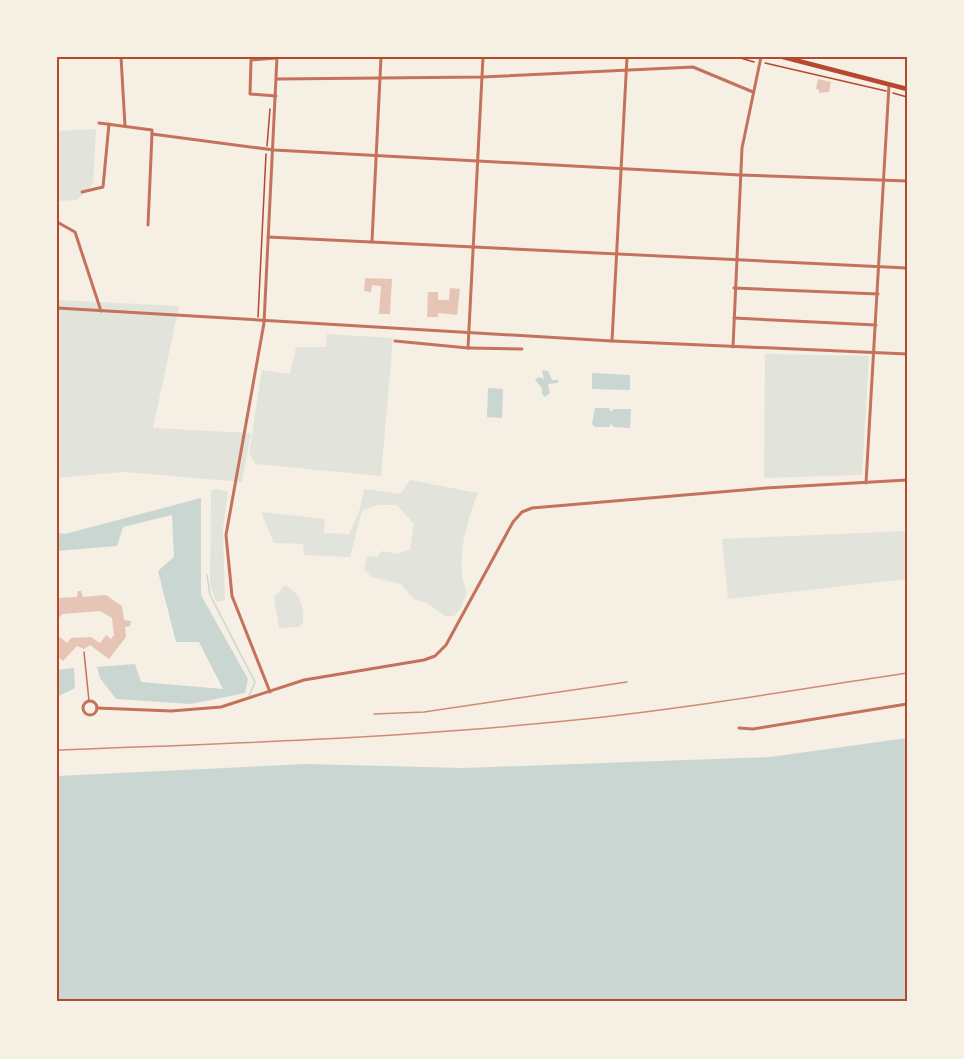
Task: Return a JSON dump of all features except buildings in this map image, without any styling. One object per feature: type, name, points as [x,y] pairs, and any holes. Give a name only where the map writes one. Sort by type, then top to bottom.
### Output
[{"type":"main road","points":[[783,57],[907,89]]},
{"type":"street","points":[[121,57],[126,126]]},
{"type":"street","points":[[270,692],[235,604],[226,545],[264,320],[274,150],[277,79],[277,57],[251,60],[250,94],[276,96]]},
{"type":"street","points":[[372,241],[381,57]]},
{"type":"street","points":[[468,348],[483,57]]},
{"type":"street","points":[[612,341],[627,57]]},
{"type":"street","points":[[733,347],[734,288],[744,131],[761,59]]},
{"type":"street","points":[[277,79],[381,76],[482,77],[693,67],[753,92]]},
{"type":"street","points":[[866,483],[889,85]]},
{"type":"street","points":[[99,123],[152,130],[148,225]]},
{"type":"street","points":[[82,192],[103,187],[109,124]]},
{"type":"street","points":[[152,134],[274,150],[740,175],[907,181]]},
{"type":"street","points":[[57,222],[75,232],[101,311]]},
{"type":"street","points":[[268,237],[473,245],[736,261],[907,268]]},
{"type":"street","points":[[734,288],[878,294]]},
{"type":"street","points":[[57,309],[612,341],[907,354]]},
{"type":"street","points":[[734,318],[876,325]]},
{"type":"street","points":[[395,341],[468,348],[522,349]]},
{"type":"street","points":[[97,708],[187,711],[221,707],[304,680],[410,663],[435,656],[446,645],[513,522],[526,510],[766,488],[907,480]]},
{"type":"street","points":[[89,701],[95,703],[97,708],[93,714],[86,714],[83,708],[89,701]]},
{"type":"street","points":[[739,728],[753,729],[907,704]]},
{"type":"lane","points":[[84,652],[89,701]]},
{"type":"path","points":[[737,57],[761,59],[907,97]]},
{"type":"path","points":[[258,319],[270,106]]},
{"type":"shaded area","points":[[96,129],[93,184],[77,200],[57,201],[57,131]]},
{"type":"shaded area","points":[[57,300],[179,306],[153,428],[251,433],[242,482],[124,472],[57,478]]},
{"type":"shaded area","points":[[327,334],[393,338],[381,476],[255,464],[249,453],[262,370],[290,374],[296,347],[326,347]]},
{"type":"shaded area","points":[[765,354],[869,356],[862,475],[764,478]]},
{"type":"shaded area","points":[[542,370],[548,371],[552,380],[558,380],[558,383],[548,384],[550,393],[545,397],[542,394],[542,388],[535,380],[539,377],[544,379]]},
{"type":"shaded area","points":[[592,373],[630,375],[630,390],[592,389]]},
{"type":"shaded area","points":[[488,388],[503,389],[502,418],[487,417]]},
{"type":"shaded area","points":[[595,408],[609,408],[611,412],[614,409],[631,409],[630,428],[614,427],[611,424],[609,427],[595,427],[592,424]]},
{"type":"shaded area","points":[[410,480],[478,493],[466,529],[462,555],[463,581],[467,592],[461,608],[454,616],[445,616],[427,603],[415,600],[401,584],[371,577],[364,569],[367,556],[377,557],[382,551],[398,554],[410,549],[414,524],[397,505],[378,505],[362,511],[350,557],[304,555],[303,544],[274,543],[261,512],[325,519],[324,533],[349,534],[360,509],[364,489],[400,494]]},
{"type":"shaded area","points":[[211,490],[228,492],[223,528],[225,600],[216,602],[210,584]]},
{"type":"shaded area","points":[[201,498],[201,595],[248,679],[245,693],[191,704],[116,699],[100,678],[97,667],[135,664],[141,682],[223,689],[199,642],[176,642],[158,571],[174,557],[172,515],[123,527],[117,546],[57,551],[57,533],[65,534]]},
{"type":"shaded area","points":[[907,531],[907,579],[728,599],[722,539]]},
{"type":"shaded area","points":[[285,585],[298,596],[302,606],[303,623],[299,627],[279,628],[274,597]]},
{"type":"shaded area","points":[[74,668],[75,688],[57,697],[57,670]]},
{"type":"shaded area","points":[[907,738],[907,1002],[57,1002],[57,776],[306,764],[463,768],[770,757]]},
{"type":"waterway","points":[[207,575],[210,595],[255,682],[249,696]]},
{"type":"railway","points":[[57,750],[311,740],[502,727],[651,711],[907,673]]},
{"type":"railway","points":[[374,714],[424,712],[627,682]]}]
